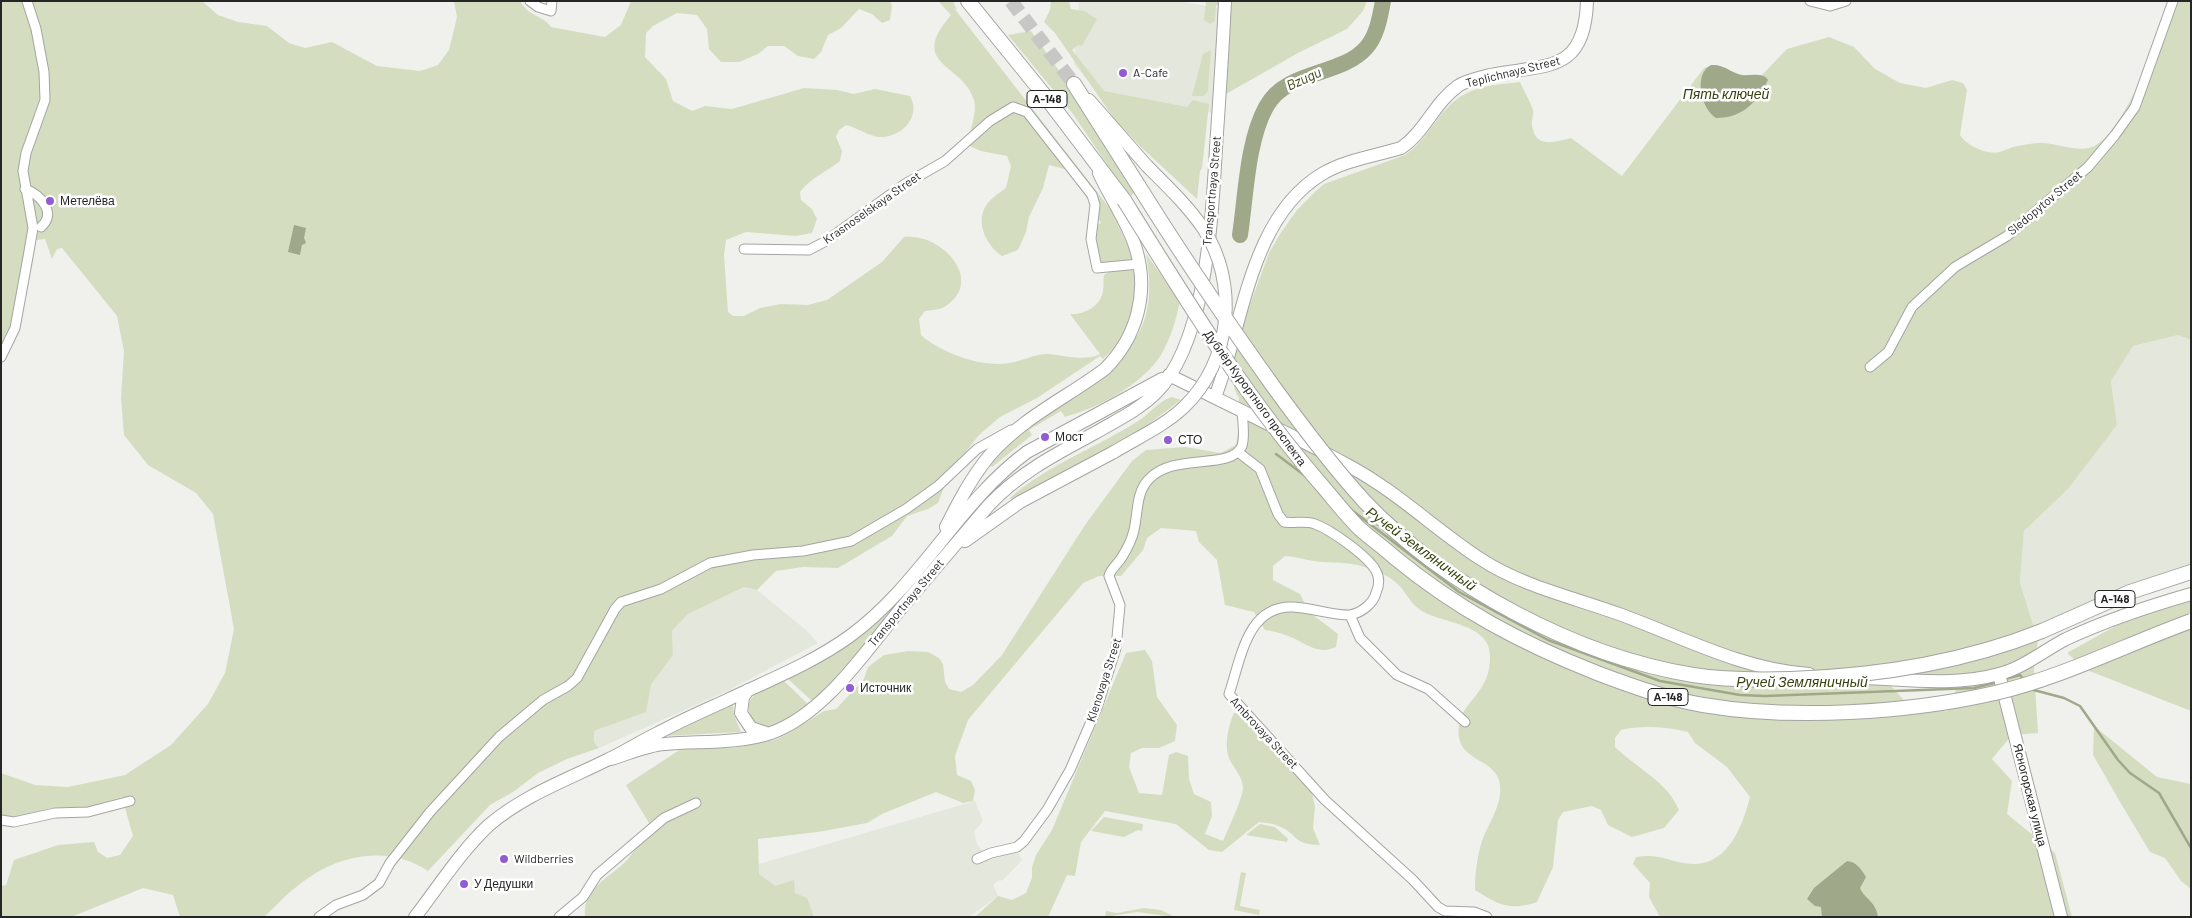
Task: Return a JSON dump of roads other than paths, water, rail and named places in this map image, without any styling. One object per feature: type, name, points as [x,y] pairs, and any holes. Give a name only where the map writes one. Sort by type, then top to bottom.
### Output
[{"type":"main road","name":"Дублёр Курортного проспекта","points":[[968,1],[1045,96],[1124,200],[1199,320],[1244,386],[1292,451],[1360,528],[1429,586],[1471,614],[1581,666],[1667,697],[1703,705],[1776,712],[1833,712],[1888,708],[1938,703],[1997,692],[2052,676],[2191,621]]},
{"type":"main road","name":"Transportnaya Street","points":[[611,759],[662,744],[733,739],[769,733],[788,726],[814,707],[862,656],[1007,486],[1025,472],[1128,415],[1155,394],[1181,356],[1198,302],[1203,275],[1211,218],[1225,1]]},
{"type":"main road","name":"Teplichnaya Street","points":[[1215,397],[1223,376],[1247,289],[1260,256],[1271,231],[1294,198],[1321,175],[1339,166],[1401,148],[1410,142],[1437,105],[1460,85],[1473,79],[1548,66],[1568,58],[1578,44],[1587,22],[1587,1]]},
{"type":"main road","name":"Дублёр Курортного проспекта","points":[[1074,84],[1207,294],[1309,435],[1365,502],[1399,534],[1443,569],[1484,595],[1533,622],[1598,649],[1668,671],[1729,679],[1767,680],[1835,677],[1926,665],[1977,654],[2042,631],[2138,589],[2191,572]]},
{"type":"main road","name":"А-148","points":[[944,559],[986,524],[1020,502],[1114,452],[1162,423],[1183,407],[1196,393],[1215,359],[1226,322],[1223,281],[1212,244],[1193,214],[1147,166],[1074,84]]},
{"type":"main road","name":"А-148","points":[[934,550],[982,465],[1023,424],[1095,376],[1114,360],[1133,331],[1142,290],[1139,264],[1132,239],[1094,161]]},
{"type":"main road","name":"Transportnaya Street","points":[[415,917],[472,843],[490,825],[543,791],[611,759],[658,732],[822,654],[851,635],[914,577],[934,550],[994,480],[1020,457],[1169,375]]},
{"type":"main road","points":[[1169,375],[1351,467],[1392,493],[1480,559],[1514,578],[1639,621],[1731,657],[1777,670],[1813,675],[1953,680],[1978,679],[2016,668],[2066,639],[2128,615],[2191,594]]},
{"type":"main road","name":"Ясногорская улица","points":[[1999,674],[2060,917]]},
{"type":"main road","points":[[748,690],[740,705],[743,719],[751,728],[769,733]]},
{"type":"street","points":[[1,357],[15,328],[37,228],[23,171],[26,153],[39,122],[45,88],[36,29],[27,1]]},
{"type":"street","points":[[530,1],[538,7],[551,6]]},
{"type":"street","points":[[1810,1],[1830,6],[1846,1]]},
{"type":"street","name":"Sledopytov Street","points":[[1870,367],[1888,352],[1912,307],[1955,268],[2007,236],[2081,173],[2115,135],[2135,107],[2173,1]]},
{"type":"street","name":"Krasnoselskaya Street","points":[[744,249],[809,250],[826,241],[904,184],[946,161],[990,121],[1013,107],[1027,112],[1092,195],[1095,205],[1091,238],[1097,268],[1139,264]]},
{"type":"street","points":[[26,189],[41,197],[49,213],[47,222],[37,228]]},
{"type":"street","points":[[1242,412],[1243,441],[1238,452],[1260,469],[1278,514],[1284,522],[1307,522],[1323,528],[1344,541],[1375,569],[1379,580],[1376,594],[1366,607],[1350,614],[1360,638],[1397,675],[1428,689],[1465,722]]},
{"type":"street","points":[[319,917],[336,905],[363,895],[379,883],[390,863],[430,812],[499,737],[543,700],[568,686],[577,678],[615,609],[622,602],[661,589],[710,563],[753,555],[803,551],[851,541],[906,509],[938,486],[977,449],[1023,424]]},
{"type":"street","name":"Klenovaya Street","points":[[977,859],[990,852],[1017,847],[1024,841],[1047,810],[1070,770],[1097,708],[1116,648],[1120,630],[1120,605],[1109,576],[1129,543],[1144,486],[1155,474],[1169,467],[1188,462],[1225,460],[1238,452]]},
{"type":"street","name":"Ambrovaya Street","points":[[1350,614],[1282,607],[1261,616],[1248,636],[1229,694],[1325,800],[1413,880],[1438,907],[1445,911],[1474,912],[1487,917]]},
{"type":"street","points":[[1,820],[14,822],[55,813],[88,812],[130,801]]},
{"type":"street","points":[[559,917],[583,897],[597,875],[664,818],[696,803]]},
{"type":"water","name":"Пять ключей","points":[[1711,65],[1723,67],[1741,75],[1763,76],[1768,80],[1754,102],[1748,107],[1734,115],[1716,118],[1706,107],[1701,92],[1702,76],[1705,69]]},
{"type":"water","points":[[294,225],[306,228],[304,238],[306,243],[302,245],[300,255],[288,252]]},
{"type":"water","points":[[1847,861],[1856,864],[1866,877],[1860,888],[1875,907],[1878,917],[1822,917],[1821,907],[1815,906],[1807,899],[1814,888]]},
{"type":"waterway","name":"Bzugu","points":[[1240,235],[1251,152],[1266,107],[1275,95],[1287,86],[1300,79],[1342,64],[1366,48],[1375,32],[1383,1]]},
{"type":"waterway","name":"Ручей Земляничный","points":[[1276,454],[1308,478]]},
{"type":"waterway","name":"Ручей Земляничный","points":[[1349,508],[1459,592],[1548,640],[1660,681],[1740,695],[1765,696],[1974,688],[1998,682]]},
{"type":"waterway","name":"Ручей Земляничный","points":[[2005,679],[2020,675],[2024,680]]},
{"type":"waterway","name":"Ручей Земляничный","points":[[2030,689],[2064,698],[2080,706],[2118,760],[2130,773],[2159,793],[2191,848]]},
{"type":"tunnel","points":[[1011,1],[1074,84]]},
{"type":"place","name":"A-Cafe","points":[[1123,73]]},
{"type":"place","name":"Метелёва","points":[[50,201]]},
{"type":"place","name":"Мост","points":[[1045,437]]},
{"type":"place","name":"СТО","points":[[1168,440]]},
{"type":"place","name":"Источник","points":[[850,688]]},
{"type":"place","name":"Wildberries","points":[[504,859]]},
{"type":"place","name":"У Дедушки","points":[[464,884]]}]
